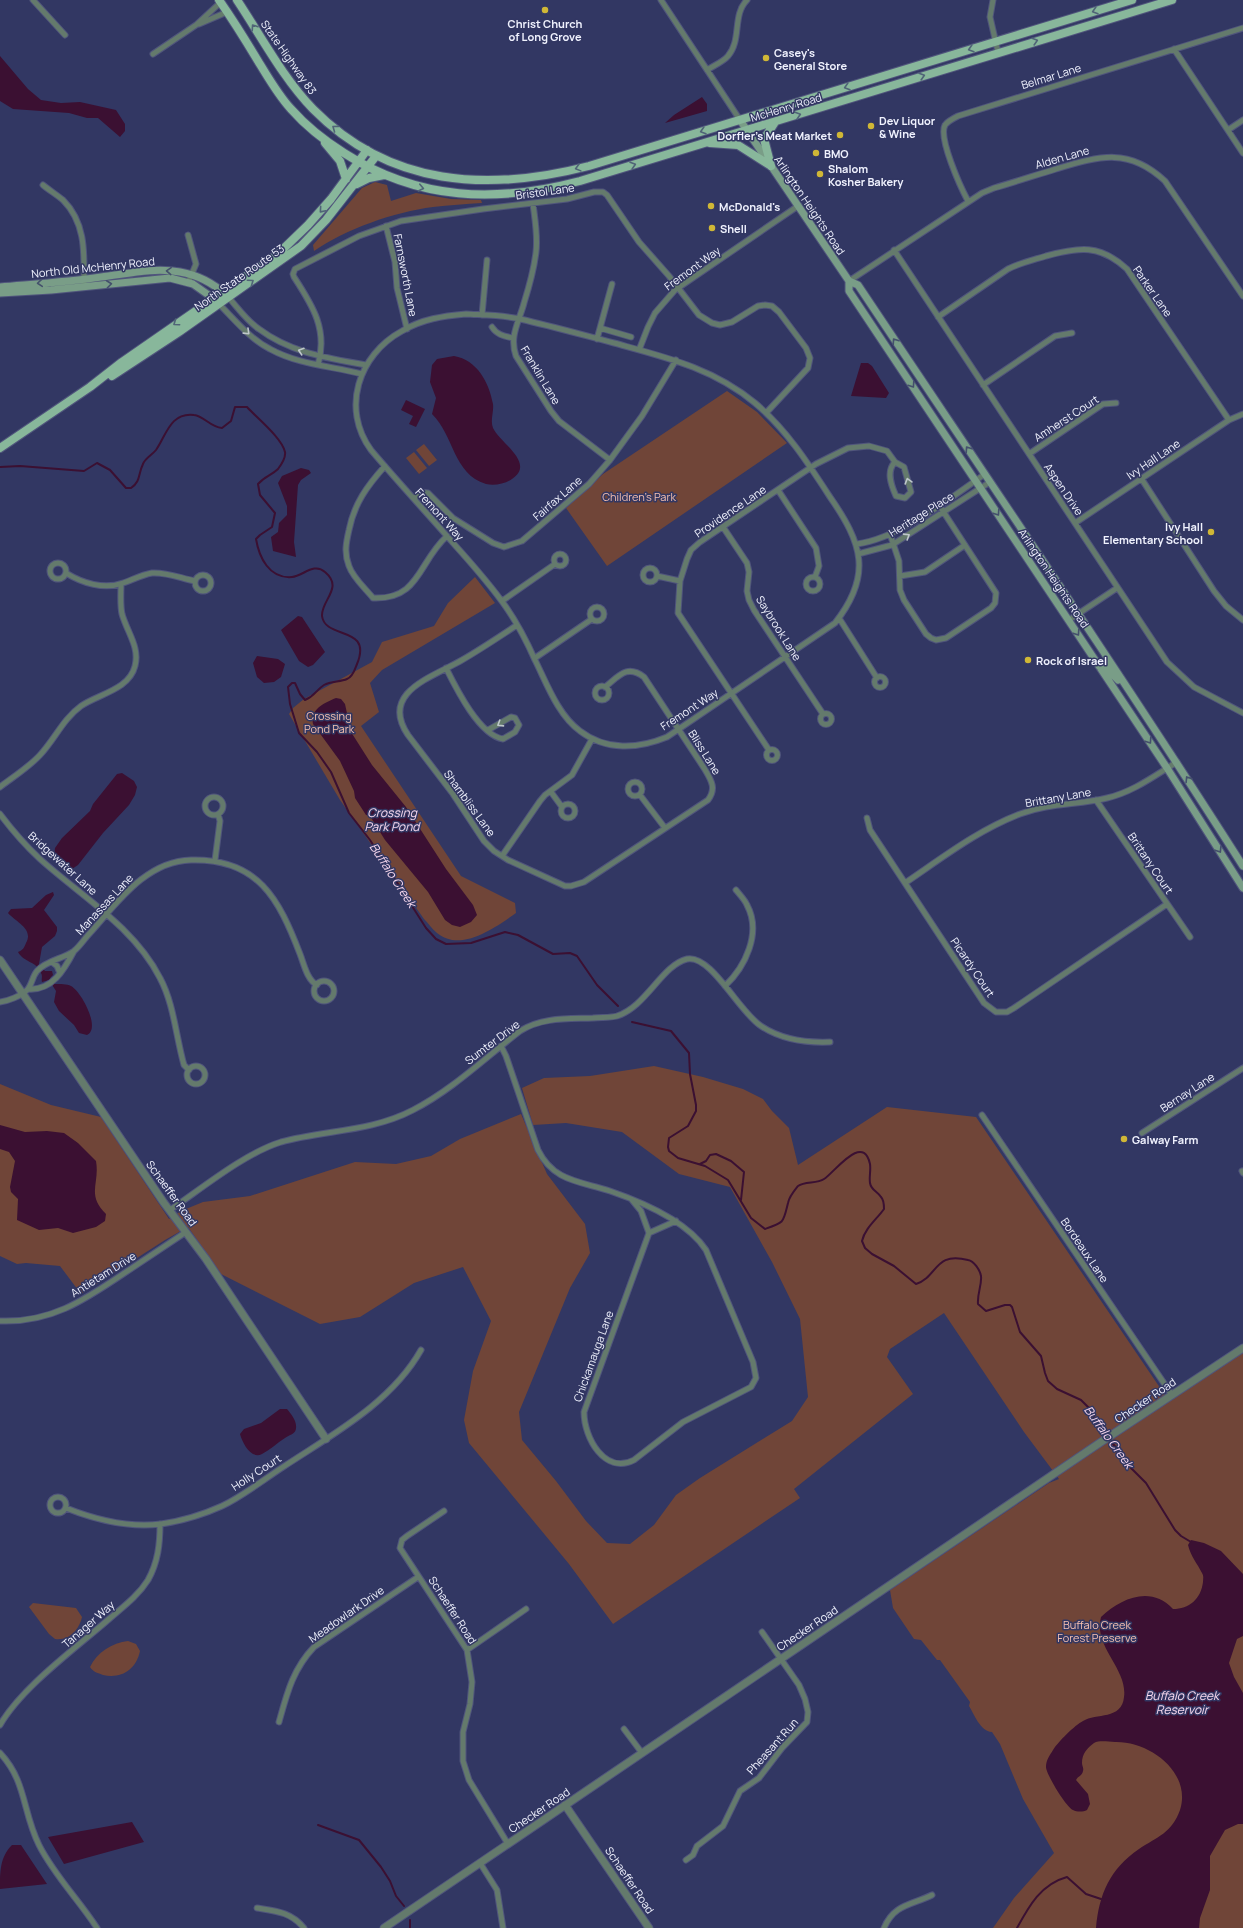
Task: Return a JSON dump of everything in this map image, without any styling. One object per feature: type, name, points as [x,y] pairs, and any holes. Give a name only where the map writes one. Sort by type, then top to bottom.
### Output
[{"type":"main road","name":"State Highway 83","points":[[237,0],[299,93],[330,125],[367,150]]},
{"type":"main road","name":"McHenry Road","points":[[367,150],[376,156],[416,172],[436,176],[472,180],[531,178],[589,166],[1132,0]]},
{"type":"main road","name":"McHenry Road","points":[[358,162],[384,175],[412,186],[439,192],[461,195],[490,196],[536,191],[580,181],[747,131],[998,52],[1172,0]]},
{"type":"main road","points":[[220,1],[274,87],[291,109],[321,138],[340,161],[346,179]]},
{"type":"main road","name":"Arlington Heights Road","points":[[740,120],[849,281],[858,285],[1130,691],[1243,866]]},
{"type":"main road","points":[[771,166],[764,139],[776,122]]},
{"type":"main road","points":[[321,138],[358,162]]},
{"type":"main road","points":[[704,143],[738,145],[771,166]]},
{"type":"main road","name":"North State Route 53","points":[[90,388],[122,362],[222,291],[266,262],[295,238],[332,199],[367,150]]},
{"type":"main road","name":"North State Route 53","points":[[0,448],[90,388],[179,332],[301,246],[326,220],[369,168],[376,156]]},
{"type":"main road","points":[[355,185],[369,178],[384,175]]},
{"type":"main road","name":"North Old McHenry Road","points":[[0,287],[156,270],[180,272],[192,276],[215,285],[229,298]]},
{"type":"main road","name":"North Old McHenry Road","points":[[0,293],[84,287],[170,278],[188,283],[213,298],[219,304]]},
{"type":"main road","name":"Arlington Heights Road","points":[[849,281],[849,291],[1167,768],[1243,888]]},
{"type":"main road","points":[[1099,666],[1103,665],[1130,691]]},
{"type":"street","points":[[33,0],[65,35]]},
{"type":"street","points":[[661,0],[740,120]]},
{"type":"street","points":[[707,70],[727,57],[731,52],[734,44],[739,13],[747,0]]},
{"type":"street","points":[[993,0],[990,16],[998,52]]},
{"type":"street","points":[[153,54],[196,25],[220,1]]},
{"type":"street","points":[[196,25],[212,20],[227,12]]},
{"type":"street","name":"Belmar Lane","points":[[968,201],[957,180],[944,137],[945,125],[952,119],[1243,28]]},
{"type":"street","points":[[1174,49],[1243,153]]},
{"type":"street","points":[[1228,130],[1243,120]]},
{"type":"street","name":"Alden Lane","points":[[849,281],[968,201],[994,188],[1091,159],[1112,156],[1135,160],[1148,167],[1169,186],[1243,296]]},
{"type":"street","points":[[43,185],[63,200],[78,223],[84,246],[84,287]]},
{"type":"street","name":"Bristol Lane","points":[[320,357],[321,340],[319,325],[312,305],[294,277],[294,271],[334,248],[386,226],[422,217],[567,200],[594,192],[603,192],[607,195],[639,242],[699,315],[712,323],[720,325],[732,322],[758,306],[772,306],[779,312],[804,346],[810,358],[808,368],[766,413]]},
{"type":"street","name":"Franklin Lane","points":[[533,204],[536,228],[536,253],[519,318],[516,324],[512,346],[516,356],[551,411],[568,429],[610,460]]},
{"type":"street","name":"Fremont Way","points":[[639,350],[655,313],[665,300],[678,288],[798,206]]},
{"type":"street","name":"Farnsworth Lane","points":[[386,226],[395,262],[397,288],[406,328]]},
{"type":"street","points":[[188,235],[196,264],[188,283]]},
{"type":"street","name":"Parker Lane","points":[[938,318],[1020,263],[1071,249],[1099,251],[1115,259],[1127,269],[1229,420]]},
{"type":"street","name":"Aspen Drive","points":[[894,250],[1167,662],[1194,686],[1243,713]]},
{"type":"street","points":[[482,315],[486,260]]},
{"type":"street","points":[[597,339],[612,284]]},
{"type":"street","points":[[229,298],[258,328],[277,341],[300,351],[320,357],[366,365]]},
{"type":"street","points":[[219,304],[251,336],[270,349],[318,365],[362,374]]},
{"type":"street","name":"Fremont Way","points":[[447,315],[482,315],[519,318],[676,360],[721,380],[742,394],[766,413],[794,443],[850,528],[856,544],[858,554],[858,572],[856,584],[850,600],[835,623],[818,636],[667,737],[641,746],[614,746],[602,744],[580,731],[567,718],[551,693],[517,625],[502,601],[366,444],[359,429],[355,403],[362,374],[366,365],[385,342],[406,328],[432,318],[447,315]]},
{"type":"street","points":[[492,327],[502,336],[513,338]]},
{"type":"street","points":[[600,328],[631,337]]},
{"type":"street","points":[[983,385],[1055,336],[1072,333]]},
{"type":"street","points":[[270,349],[277,341]]},
{"type":"street","points":[[318,365],[320,357]]},
{"type":"street","name":"Fairfax Lane","points":[[414,498],[421,492],[428,493],[452,518],[493,544],[504,547],[522,541],[588,484],[610,460],[642,416],[676,360]]},
{"type":"street","name":"Amherst Court","points":[[1029,454],[1103,404],[1116,402]]},
{"type":"street","name":"Ivy Hall Lane","points":[[1075,523],[1229,420],[1243,414]]},
{"type":"street","name":"Providence Lane","points":[[769,750],[678,613],[680,582],[687,559],[692,550],[723,527],[811,468],[840,451],[864,446],[874,446],[887,450],[895,462],[904,467],[910,489],[910,495],[905,498],[896,496],[890,475],[890,469],[895,462]]},
{"type":"street","points":[[385,466],[371,482],[354,508],[345,553],[349,568],[373,598],[394,597],[408,589],[433,550],[447,536]]},
{"type":"street","name":"Heritage Place","points":[[856,544],[868,542],[890,534],[939,505],[985,474]]},
{"type":"street","points":[[1141,478],[1214,591],[1226,606],[1243,620]]},
{"type":"street","name":"Heritage Place","points":[[858,554],[892,545],[990,482]]},
{"type":"street","points":[[778,490],[816,548],[819,566],[815,577]]},
{"type":"street","points":[[890,534],[892,545],[899,561],[900,590],[904,600],[926,634],[936,640],[946,638],[991,608],[996,598],[996,592],[993,585],[939,505]]},
{"type":"street","name":"Saybrook Lane","points":[[723,527],[747,563],[749,572],[747,591],[749,600],[823,714]]},
{"type":"street","points":[[900,576],[925,572],[965,545]]},
{"type":"street","points":[[502,601],[555,564]]},
{"type":"street","points":[[66,574],[86,583],[98,585],[121,584],[139,576],[162,573],[195,581]]},
{"type":"street","points":[[657,576],[680,582]]},
{"type":"street","points":[[0,787],[39,756],[64,721],[71,714],[92,699],[117,688],[132,674],[137,656],[122,614],[121,584]]},
{"type":"street","points":[[1069,620],[1117,588]]},
{"type":"street","points":[[839,618],[877,678]]},
{"type":"street","points":[[534,658],[592,619]]},
{"type":"street","name":"Shambliss Lane","points":[[517,625],[462,660],[413,688],[400,704],[399,715],[401,725],[453,794],[484,840],[494,851],[554,882],[570,886],[584,882],[708,800],[712,795],[713,787]]},
{"type":"street","points":[[446,668],[469,709],[488,730],[498,738],[503,739],[515,732],[519,725],[515,718],[510,717],[488,730]]},
{"type":"street","name":"Bliss Lane","points":[[605,686],[625,672],[631,670],[637,671],[644,677],[710,777],[713,787]]},
{"type":"street","points":[[502,856],[540,801],[572,775],[592,739]]},
{"type":"street","name":"Brittany Lane","points":[[905,883],[977,834],[997,823],[1021,813],[1042,808],[1096,800],[1123,794],[1177,762]]},
{"type":"street","points":[[551,792],[562,807]]},
{"type":"street","points":[[640,795],[665,828]]},
{"type":"street","name":"Brittany Court","points":[[1096,800],[1190,937]]},
{"type":"street","name":"Bridgewater Lane","points":[[0,814],[33,852],[106,915],[146,954],[161,978],[170,1001],[184,1065],[189,1070]]},
{"type":"street","points":[[215,860],[220,821],[218,814]]},
{"type":"street","name":"Picardy Court","points":[[867,818],[870,830],[984,1003],[996,1012],[1007,1012],[1014,1008],[1167,904]]},
{"type":"street","name":"Manassas Lane","points":[[25,991],[37,971],[74,951],[139,880],[155,870],[188,860],[215,860],[248,874],[271,894],[289,924],[310,978],[317,986]]},
{"type":"street","points":[[725,986],[740,969],[748,953],[751,938],[752,927],[748,905],[736,890]]},
{"type":"street","points":[[0,1002],[25,991],[39,990],[47,986],[60,973],[74,951]]},
{"type":"street","name":"Sumter Drive","points":[[170,1210],[262,1150],[280,1143],[300,1138],[369,1127],[412,1111],[443,1092],[526,1028],[540,1022],[611,1017],[622,1014],[633,1008],[671,969],[685,960],[690,959],[701,961],[711,969],[744,1012],[752,1020],[768,1031],[795,1040],[830,1042]]},
{"type":"street","name":"Schaeffer Road","points":[[0,960],[25,991],[170,1210],[206,1259],[326,1439]]},
{"type":"street","points":[[52,962],[57,966],[60,973]]},
{"type":"street","name":"Chickamauga Lane","points":[[501,1046],[506,1056],[538,1150],[546,1164],[560,1175],[617,1193],[632,1200],[676,1221],[695,1235],[706,1250],[753,1362],[756,1378],[751,1387],[746,1391],[683,1422],[634,1460],[628,1463],[616,1464],[606,1459],[597,1450],[587,1432],[584,1412],[649,1233]]},
{"type":"street","name":"Bernay Lane","points":[[1142,1133],[1243,1068]]},
{"type":"street","name":"Bordeaux Lane","points":[[982,1116],[1172,1395]]},
{"type":"street","points":[[632,1200],[641,1211],[649,1233],[676,1221]]},
{"type":"street","name":"Antietam Drive","points":[[0,1321],[30,1320],[47,1316],[68,1308],[87,1298],[186,1232]]},
{"type":"street","name":"Checker Road","points":[[384,1928],[1101,1442],[1243,1348]]},
{"type":"street","name":"Holly Court","points":[[66,1508],[110,1522],[135,1525],[160,1524],[198,1516],[223,1505],[359,1416],[390,1390],[404,1375],[421,1350]]},
{"type":"street","name":"Schaeffer Road","points":[[444,1511],[406,1536],[402,1540],[400,1548],[467,1650],[472,1682],[470,1704],[462,1732],[463,1761],[469,1780],[508,1844]]},
{"type":"street","name":"Tanager Way","points":[[0,1724],[12,1708],[40,1679],[141,1589],[153,1568],[159,1551],[160,1524]]},
{"type":"street","name":"Meadowlark Drive","points":[[279,1722],[295,1671],[314,1647],[418,1576]]},
{"type":"street","points":[[467,1650],[526,1609]]},
{"type":"street","name":"Pheasant Run","points":[[686,1860],[693,1854],[697,1846],[723,1826],[740,1791],[759,1778],[782,1748],[807,1722],[808,1712],[805,1699],[799,1685],[762,1632]]},
{"type":"street","points":[[624,1729],[642,1753]]},
{"type":"street","points":[[0,1753],[12,1766],[19,1781],[26,1814],[40,1847],[97,1928]]},
{"type":"street","name":"Schaeffer Road","points":[[565,1805],[649,1928]]},
{"type":"street","points":[[480,1863],[497,1890],[504,1928]]},
{"type":"street","points":[[884,1928],[888,1918],[896,1910],[932,1894]]},
{"type":"street","points":[[257,1908],[285,1912],[298,1920],[304,1928]]},
{"type":"green space","points":[[375,182],[387,185],[391,201],[416,193],[451,199],[481,200],[482,203],[418,209],[387,217],[355,229],[314,251],[313,245],[362,188]]},
{"type":"green space","name":"Children's Park","points":[[727,391],[757,412],[787,443],[607,566],[566,508],[603,474]]},
{"type":"green space","points":[[424,444],[437,460],[429,466],[416,450]]},
{"type":"green space","points":[[414,452],[427,468],[419,474],[406,458]]},
{"type":"green space","name":"Crossing Pond Park","points":[[475,577],[495,603],[382,670],[370,683],[379,712],[361,726],[461,876],[515,903],[516,913],[499,925],[478,936],[457,940],[446,938],[437,933],[424,919],[340,800],[289,714],[293,708],[304,699],[372,662],[382,642],[434,626],[448,603]]},
{"type":"green space","name":"Buffalo Creek Forest Preserve","points":[[654,1066],[703,1077],[743,1089],[763,1099],[772,1111],[789,1128],[798,1165],[887,1107],[976,1117],[1169,1401],[1243,1352],[1243,1928],[993,1928],[1014,1898],[1054,1853],[1023,1799],[1000,1744],[992,1732],[984,1729],[978,1722],[969,1706],[970,1702],[940,1660],[937,1660],[921,1640],[914,1639],[893,1608],[890,1590],[1049,1483],[1059,1479],[1024,1432],[944,1313],[890,1349],[887,1357],[913,1394],[794,1489],[800,1498],[613,1624],[569,1564],[469,1443],[464,1420],[473,1371],[491,1321],[463,1267],[414,1283],[360,1317],[320,1324],[221,1274],[188,1227],[81,1294],[60,1266],[26,1263],[17,1264],[0,1256],[0,1084],[51,1105],[101,1117],[169,1219],[181,1211],[203,1202],[250,1196],[355,1162],[396,1164],[431,1156],[460,1139],[521,1114],[547,1174],[585,1224],[590,1253],[570,1288],[519,1412],[522,1440],[556,1481],[586,1521],[607,1543],[630,1544],[654,1525],[676,1495],[700,1478],[792,1421],[808,1397],[800,1319],[772,1262],[730,1187],[679,1174],[622,1132],[566,1123],[533,1125],[522,1088],[544,1078],[590,1076]]},
{"type":"green space","points":[[33,1603],[76,1608],[82,1617],[81,1622],[73,1634],[65,1638],[55,1639],[49,1634],[29,1607]]},
{"type":"green space","points":[[128,1641],[136,1644],[140,1651],[135,1663],[127,1672],[116,1676],[110,1676],[97,1673],[91,1669],[90,1667],[93,1662],[106,1649],[116,1644]]},
{"type":"water","points":[[0,56],[28,89],[41,100],[61,103],[80,102],[116,110],[125,124],[125,131],[120,137],[98,118],[87,118],[69,113],[13,109],[0,101]]},
{"type":"water","points":[[702,97],[707,104],[707,111],[665,123],[674,115]]},
{"type":"water","points":[[454,356],[469,362],[481,373],[485,380],[493,404],[493,428],[514,453],[520,466],[518,473],[506,482],[496,485],[489,485],[475,479],[467,472],[460,463],[445,432],[432,414],[436,398],[430,382],[432,365],[437,359]]},
{"type":"water","points":[[861,363],[868,363],[872,366],[889,393],[886,398],[851,396]]},
{"type":"water","points":[[406,400],[425,409],[416,427],[409,424],[413,416],[401,410]]},
{"type":"water","points":[[301,468],[309,470],[311,473],[301,480],[298,485],[294,542],[296,557],[273,551],[271,537],[278,532],[279,523],[287,515],[287,506],[278,483],[282,476]]},
{"type":"water","points":[[298,616],[302,617],[325,652],[313,665],[308,667],[299,661],[281,630]]},
{"type":"water","points":[[257,656],[278,659],[285,664],[281,677],[274,682],[264,683],[257,677],[253,663]]},
{"type":"water","name":"Crossing Park Pond","points":[[336,698],[341,699],[345,704],[351,732],[372,765],[406,807],[446,869],[473,905],[477,915],[471,922],[460,927],[452,925],[445,920],[428,892],[385,840],[370,816],[366,815],[355,798],[354,791],[340,761],[313,724],[316,710],[323,704]]},
{"type":"water","points":[[122,773],[134,781],[137,787],[135,795],[129,805],[103,833],[78,865],[67,870],[54,858],[55,848],[62,838],[90,811],[93,804],[117,774]]},
{"type":"water","points":[[53,892],[54,895],[44,910],[57,927],[57,931],[55,936],[42,947],[39,964],[45,971],[52,971],[53,975],[50,978],[55,984],[65,984],[71,986],[80,995],[91,1018],[91,1031],[87,1035],[79,1033],[74,1025],[59,1011],[54,1002],[56,991],[49,980],[42,982],[42,975],[37,966],[21,956],[18,952],[25,946],[28,934],[23,926],[8,913],[11,909],[32,908],[46,895]]},
{"type":"water","points":[[0,1125],[25,1132],[47,1131],[64,1133],[78,1143],[96,1161],[97,1169],[95,1195],[100,1207],[106,1214],[105,1221],[96,1227],[73,1233],[58,1228],[39,1230],[17,1220],[18,1199],[11,1192],[10,1187],[15,1161],[9,1152],[0,1149]]},
{"type":"water","points":[[280,1409],[287,1409],[292,1415],[296,1425],[295,1432],[268,1451],[262,1454],[254,1455],[245,1445],[240,1434],[244,1429],[261,1423]]},
{"type":"water","name":"Buffalo Creek Reservoir","points":[[1191,1540],[1204,1543],[1221,1551],[1243,1574],[1243,1636],[1237,1639],[1229,1663],[1234,1677],[1243,1693],[1243,1824],[1238,1824],[1225,1830],[1210,1856],[1210,1890],[1200,1918],[1199,1928],[1096,1928],[1103,1893],[1113,1874],[1120,1865],[1139,1849],[1163,1834],[1177,1818],[1182,1796],[1180,1783],[1174,1772],[1165,1761],[1154,1753],[1128,1743],[1104,1741],[1096,1742],[1085,1752],[1082,1760],[1082,1773],[1076,1780],[1088,1794],[1090,1804],[1087,1810],[1076,1811],[1070,1808],[1057,1790],[1047,1771],[1047,1762],[1055,1747],[1076,1726],[1088,1719],[1114,1713],[1122,1704],[1124,1687],[1121,1677],[1102,1638],[1100,1628],[1101,1617],[1118,1604],[1136,1597],[1155,1597],[1173,1609],[1179,1609],[1189,1605],[1197,1598],[1202,1588],[1203,1574],[1189,1549],[1188,1545]]},
{"type":"water","points":[[132,1822],[144,1842],[64,1864],[48,1837]]},
{"type":"water","points":[[12,1845],[21,1845],[47,1884],[0,1889],[3,1859]]},
{"type":"waterway","name":"Buffalo Creek","points":[[0,467],[20,466],[84,471],[97,463],[110,470],[126,488],[131,488],[138,480],[144,462],[156,450],[170,426],[179,417],[186,415],[198,416],[214,426],[222,428],[231,421],[235,407],[247,407],[274,435],[283,446],[285,452],[284,459],[278,469],[258,484],[260,495],[275,513],[272,527],[256,539],[257,546],[266,566],[271,571],[284,577],[296,576],[308,570],[317,568],[325,572],[332,583],[332,589],[323,610],[322,616],[325,623],[331,628],[354,638],[359,643],[360,652],[354,673],[351,677],[324,685],[305,700],[300,694],[295,683],[292,683],[288,687],[290,704],[299,733],[317,752],[331,772],[349,813],[370,840],[426,928],[436,939],[446,944],[471,943],[505,932],[518,935],[553,954],[570,953],[577,956],[597,985],[618,1006]]},
{"type":"waterway","name":"Buffalo Creek","points":[[632,1022],[671,1031],[689,1053],[690,1074],[696,1111],[688,1126],[669,1138],[669,1151],[678,1158],[705,1166],[728,1180],[751,1218],[765,1229],[782,1221],[789,1199],[798,1186],[801,1184],[821,1181],[848,1157],[855,1153],[861,1152],[866,1155],[870,1164],[871,1185],[882,1198],[884,1209],[868,1228],[864,1236],[862,1241],[865,1248],[872,1254],[894,1266],[916,1284],[923,1281],[942,1262],[949,1259],[957,1258],[968,1260],[974,1264],[981,1276],[978,1304],[986,1311],[1005,1305],[1010,1305],[1012,1307],[1020,1332],[1041,1356],[1048,1381],[1057,1389],[1081,1400],[1089,1408],[1100,1428],[1131,1468],[1146,1483],[1175,1530],[1191,1542]]},
{"type":"waterway","points":[[700,1164],[706,1161],[710,1155],[716,1154],[731,1161],[744,1172],[741,1200]]},
{"type":"waterway","points":[[318,1825],[359,1840],[381,1867],[390,1881],[396,1896],[404,1906]]},
{"type":"waterway","name":"Buffalo Creek","points":[[1017,1928],[1031,1904],[1043,1890],[1058,1880],[1067,1877],[1086,1894],[1101,1899]]},
{"type":"waterway","points":[[410,1920],[410,1928]]},
{"type":"place","name":"Christ Church of Long Grove","points":[[545,10]]},
{"type":"place","name":"Casey's General Store","points":[[766,58]]},
{"type":"place","name":"Dev Liquor & Wine","points":[[871,126]]},
{"type":"place","name":"Dorfler's Meat Market","points":[[840,135]]},
{"type":"place","name":"BMO","points":[[816,153]]},
{"type":"place","name":"Shalom Kosher Bakery","points":[[820,174]]},
{"type":"place","name":"McDonald's","points":[[711,206]]},
{"type":"place","name":"Shell","points":[[712,228]]},
{"type":"place","name":"Ivy Hall Elementary School","points":[[1211,532]]},
{"type":"place","name":"Rock of Israel","points":[[1028,660]]},
{"type":"place","name":"Galway Farm","points":[[1124,1139]]}]
